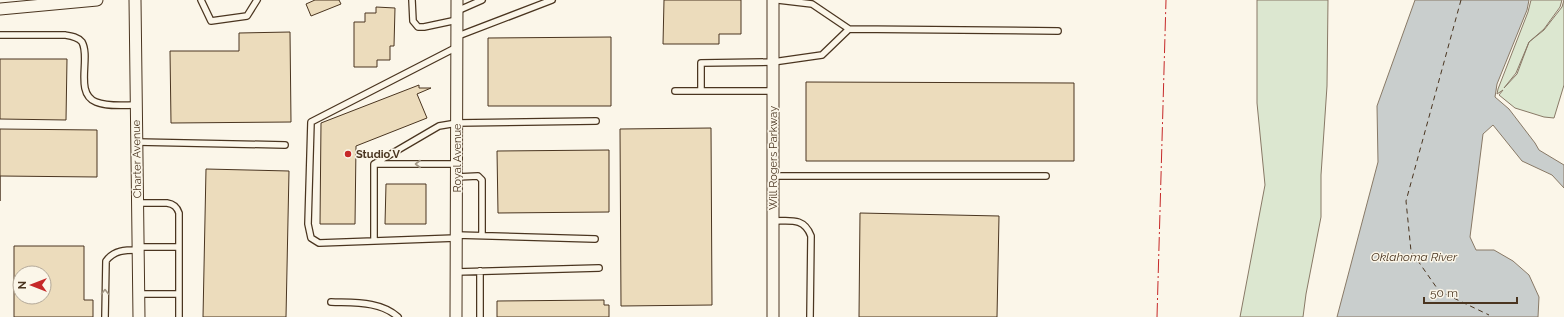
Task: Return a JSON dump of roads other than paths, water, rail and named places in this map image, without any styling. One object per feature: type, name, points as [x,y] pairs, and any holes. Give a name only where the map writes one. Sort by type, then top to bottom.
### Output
[{"type":"street","points":[[0,9],[97,0]]},
{"type":"street","name":"Charter Avenue","points":[[135,0],[138,317]]},
{"type":"street","name":"Will Rogers Parkway","points":[[773,317],[774,0]]},
{"type":"street","name":"Royal Avenue","points":[[456,317],[457,10]]},
{"type":"lane","points":[[201,0],[211,21],[247,16],[257,0]]},
{"type":"lane","points":[[412,0],[413,21],[418,27],[424,27],[457,10],[482,0]]},
{"type":"lane","points":[[552,0],[458,41],[311,122],[308,224],[311,238],[319,243],[482,235],[595,239]]},
{"type":"lane","points":[[778,0],[812,4],[849,29],[1058,31]]},
{"type":"lane","points":[[701,91],[701,63],[774,62],[822,55],[849,29]]},
{"type":"lane","points":[[0,35],[65,35],[76,37],[82,42],[84,50],[85,90],[88,96],[95,102],[136,105]]},
{"type":"lane","points":[[675,91],[773,91]]},
{"type":"lane","points":[[374,164],[439,126],[457,123],[596,121]]},
{"type":"lane","points":[[137,142],[285,145]]},
{"type":"lane","points":[[374,164],[374,241]]},
{"type":"lane","points":[[374,164],[457,164]]},
{"type":"lane","points":[[773,176],[1046,176]]},
{"type":"lane","points":[[457,177],[481,177],[482,235]]},
{"type":"lane","points":[[137,203],[167,203],[177,208],[179,213],[179,317]]},
{"type":"lane","points":[[773,221],[796,221],[803,223],[808,228],[811,236],[810,317]]},
{"type":"lane","points":[[105,317],[105,268],[106,261],[110,256],[117,252],[138,248],[179,247]]},
{"type":"lane","points":[[456,272],[599,268]]},
{"type":"lane","points":[[480,271],[480,317]]},
{"type":"lane","points":[[138,294],[179,294]]},
{"type":"lane","points":[[331,302],[372,304],[391,310],[398,317]]},
{"type":"water","name":"Oklahoma River","points":[[1415,0],[1529,0],[1527,10],[1497,84],[1495,97],[1509,109],[1539,150],[1564,165],[1564,188],[1552,175],[1522,161],[1493,125],[1483,134],[1470,237],[1476,250],[1494,250],[1513,261],[1529,275],[1539,297],[1538,317],[1337,317],[1378,162],[1377,106]]},
{"type":"place","name":"Studio V","points":[[348,154]]}]
